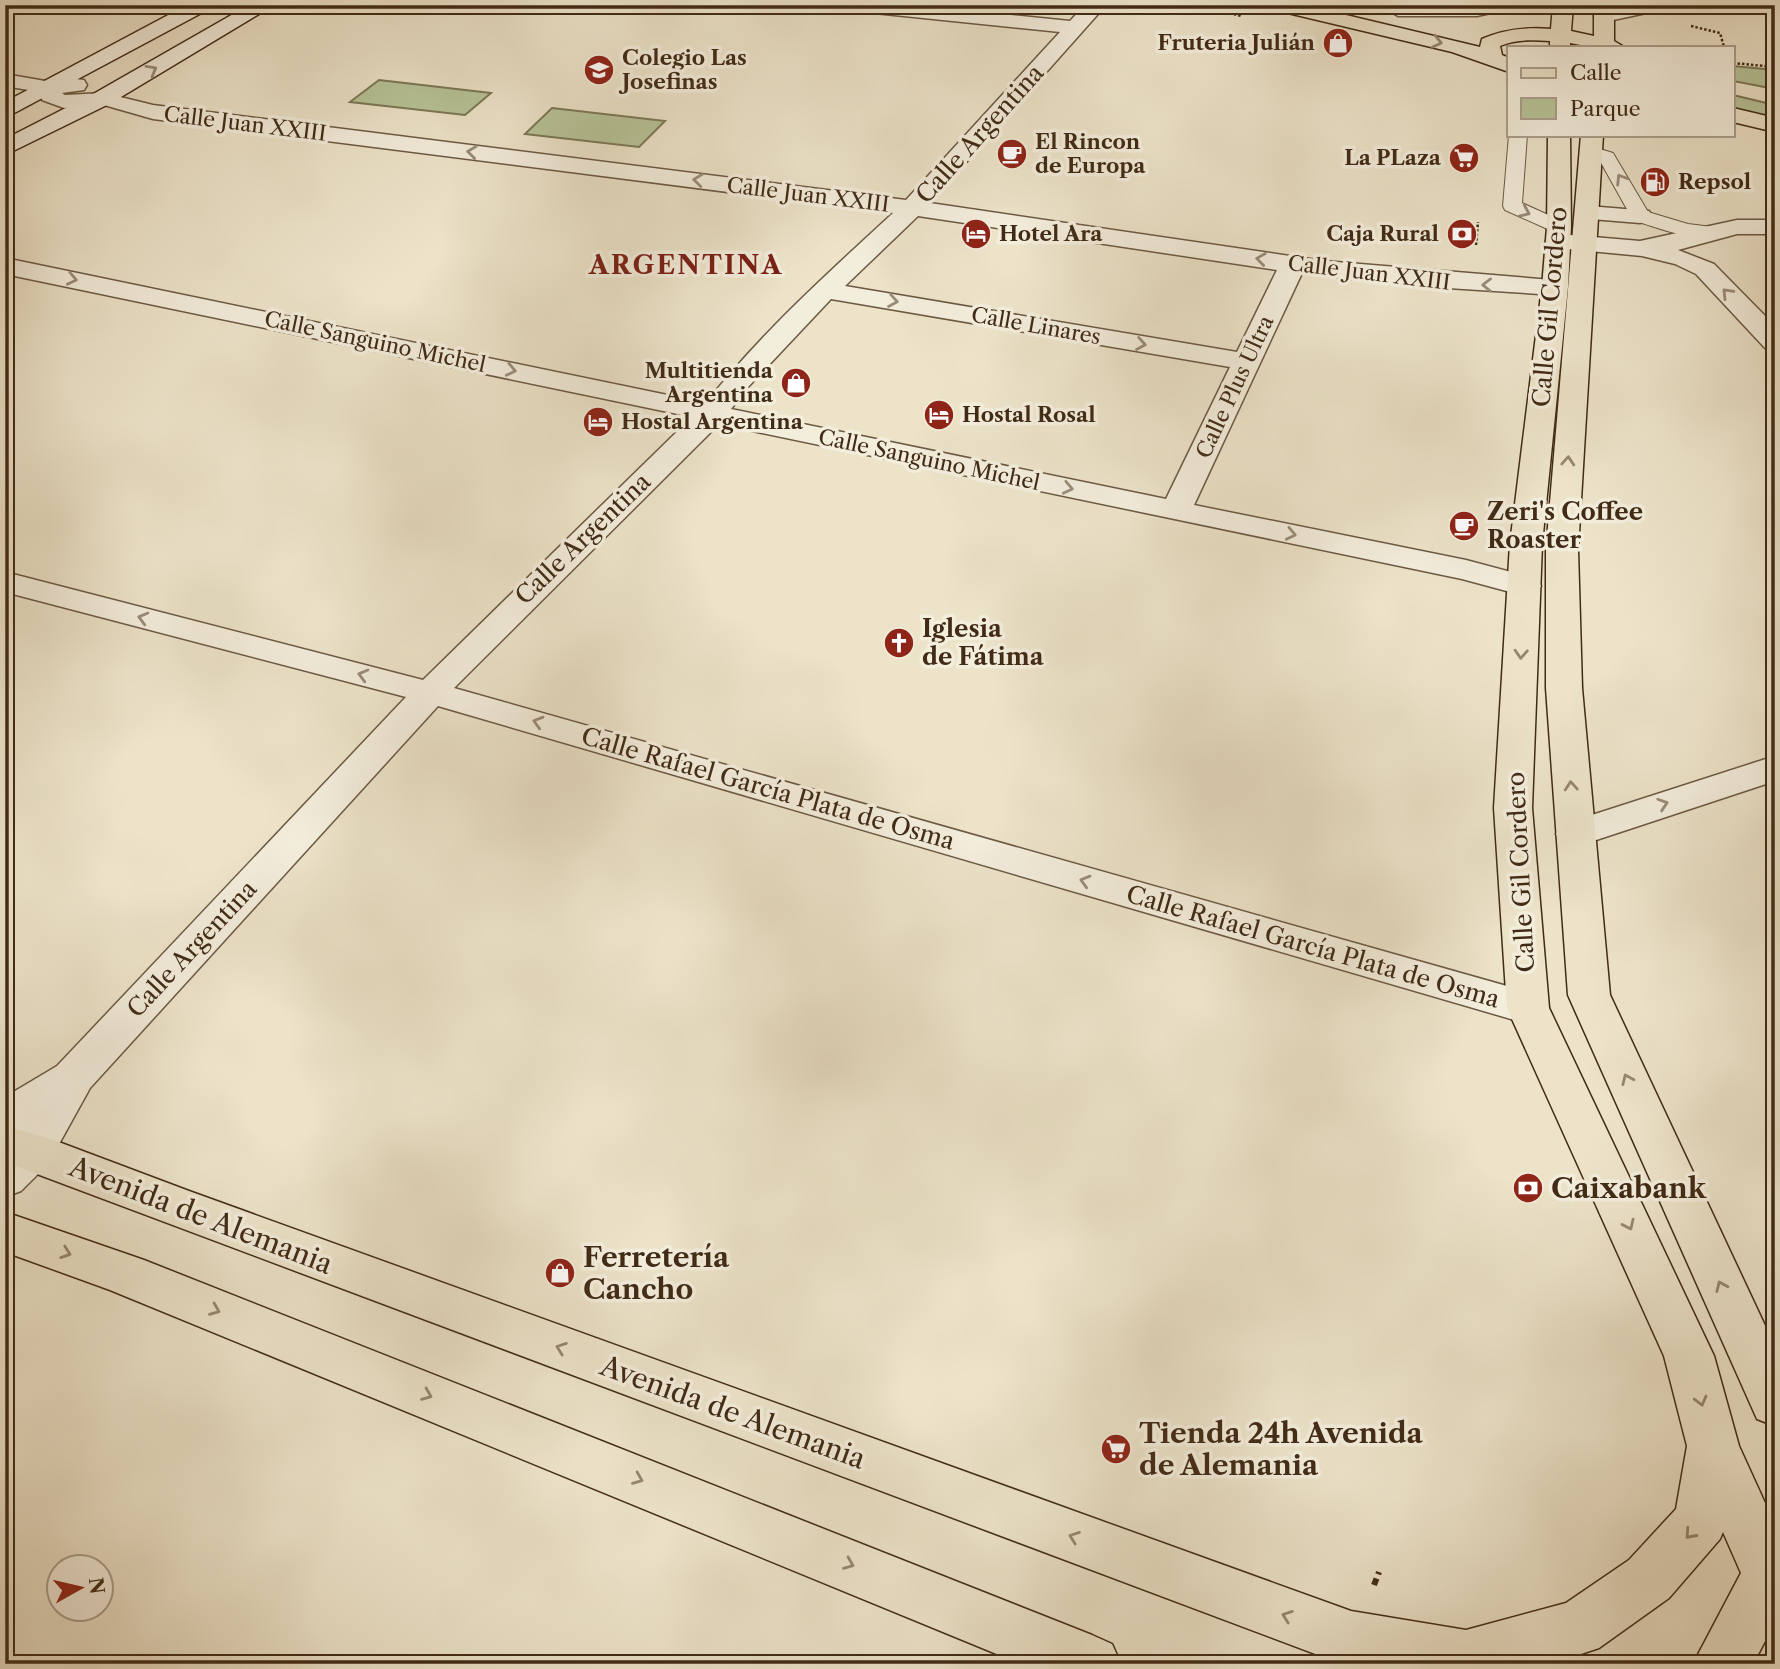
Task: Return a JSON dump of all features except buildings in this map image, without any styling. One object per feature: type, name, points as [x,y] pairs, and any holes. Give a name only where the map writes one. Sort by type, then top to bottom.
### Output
[{"type":"main road","points":[[1278,5],[1458,47],[1501,62]]},
{"type":"main road","points":[[1376,5],[1560,42],[1608,46],[1604,11]]},
{"type":"main road","points":[[1560,42],[1563,5]]},
{"type":"main road","points":[[1501,62],[1489,43],[1513,33]]},
{"type":"main road","points":[[1734,115],[1775,125]]},
{"type":"main road","name":"Calle Gil Cordero","points":[[1559,136],[1572,231],[1562,550],[1564,688],[1589,995],[1775,1403]]},
{"type":"main road","name":"Calle Gil Cordero","points":[[1591,143],[1572,231],[1555,286],[1527,544],[1513,808],[1528,1008],[1689,1356],[1713,1446],[1773,1570]]},
{"type":"main road","name":"Avenida de Alemania","points":[[12,1148],[1351,1639],[1482,1661]]},
{"type":"main road","points":[[5,1232],[140,1280],[1092,1664]]},
{"type":"main road","points":[[1482,1661],[1579,1628],[1649,1579],[1701,1521],[1713,1446]]},
{"type":"main road","points":[[1722,1664],[1773,1570]]},
{"type":"street","points":[[5,111],[202,5]]},
{"type":"street","points":[[5,148],[103,99],[264,5]]},
{"type":"street","points":[[855,5],[1076,28]]},
{"type":"street","name":"Calle Argentina","points":[[12,1148],[74,1076],[429,692],[714,412],[739,380],[825,290],[912,208],[1096,5]]},
{"type":"street","points":[[1398,10],[1476,10],[1502,5]]},
{"type":"street","points":[[1604,11],[1658,5]]},
{"type":"street","name":"Calle Juan XXIII","points":[[5,80],[51,88],[50,95],[55,99],[71,102],[103,99],[153,112],[912,208],[1293,264],[1469,285],[1555,286]]},
{"type":"street","points":[[1572,231],[1640,216]]},
{"type":"street","points":[[1640,249],[1667,245],[1713,232],[1747,227],[1775,227]]},
{"type":"street","points":[[1572,231],[1685,259],[1705,269]]},
{"type":"street","points":[[1775,241],[1743,241],[1706,253],[1701,261],[1705,269],[1775,342]]},
{"type":"street","name":"Calle Plus Ultra","points":[[1176,510],[1293,264]]},
{"type":"street","name":"Calle Sanguino Michel","points":[[5,265],[714,412],[756,424],[1466,570],[1524,586]]},
{"type":"street","name":"Calle Linares","points":[[825,290],[1247,362]]},
{"type":"street","name":"Calle Rafael García Plata de Osma","points":[[5,582],[429,692],[1528,1008]]},
{"type":"street","points":[[1575,834],[1775,768]]},
{"type":"lane","points":[[1518,136],[1512,206],[1572,231]]},
{"type":"lane","points":[[1591,143],[1607,157],[1636,204],[1640,216],[1686,230],[1713,232]]},
{"type":"path","points":[[1692,26],[1720,33],[1724,46]]},
{"type":"path","points":[[1734,62],[1775,67]]},
{"type":"path","points":[[1469,285],[1473,275],[1478,213]]},
{"type":"green space","points":[[1734,66],[1775,70],[1775,89],[1734,81]]},
{"type":"green space","points":[[379,80],[491,93],[465,115],[350,102]]},
{"type":"green space","points":[[1734,95],[1775,105],[1775,118],[1734,109]]},
{"type":"green space","points":[[552,108],[665,121],[639,147],[525,134]]},
{"type":"place","name":"Fruteria Julián","points":[[1338,43]]},
{"type":"place","name":"Colegio Las Josefinas","points":[[599,70]]},
{"type":"place","name":"El Rincon de Europa","points":[[1012,154]]},
{"type":"place","name":"La PLaza","points":[[1464,158]]},
{"type":"place","name":"Repsol","points":[[1655,182]]},
{"type":"place","name":"Hotel Ara","points":[[976,234]]},
{"type":"place","name":"Caja Rural","points":[[1462,234]]},
{"type":"place","name":"Multitienda Argentina","points":[[796,383]]},
{"type":"place","name":"Hostal Rosal","points":[[939,415]]},
{"type":"place","name":"Hostal Argentina","points":[[598,422]]},
{"type":"place","name":"Zeri's Coffee Roaster","points":[[1464,526]]},
{"type":"place","name":"Iglesia de Fátima","points":[[899,643]]},
{"type":"place","name":"Caixabank","points":[[1528,1188]]},
{"type":"place","name":"Ferretería Cancho","points":[[560,1273]]},
{"type":"place","name":"Tienda 24h Avenida de Alemania","points":[[1116,1449]]},
{"type":"district","name":"ARGENTINA","points":[[686,265]]}]
